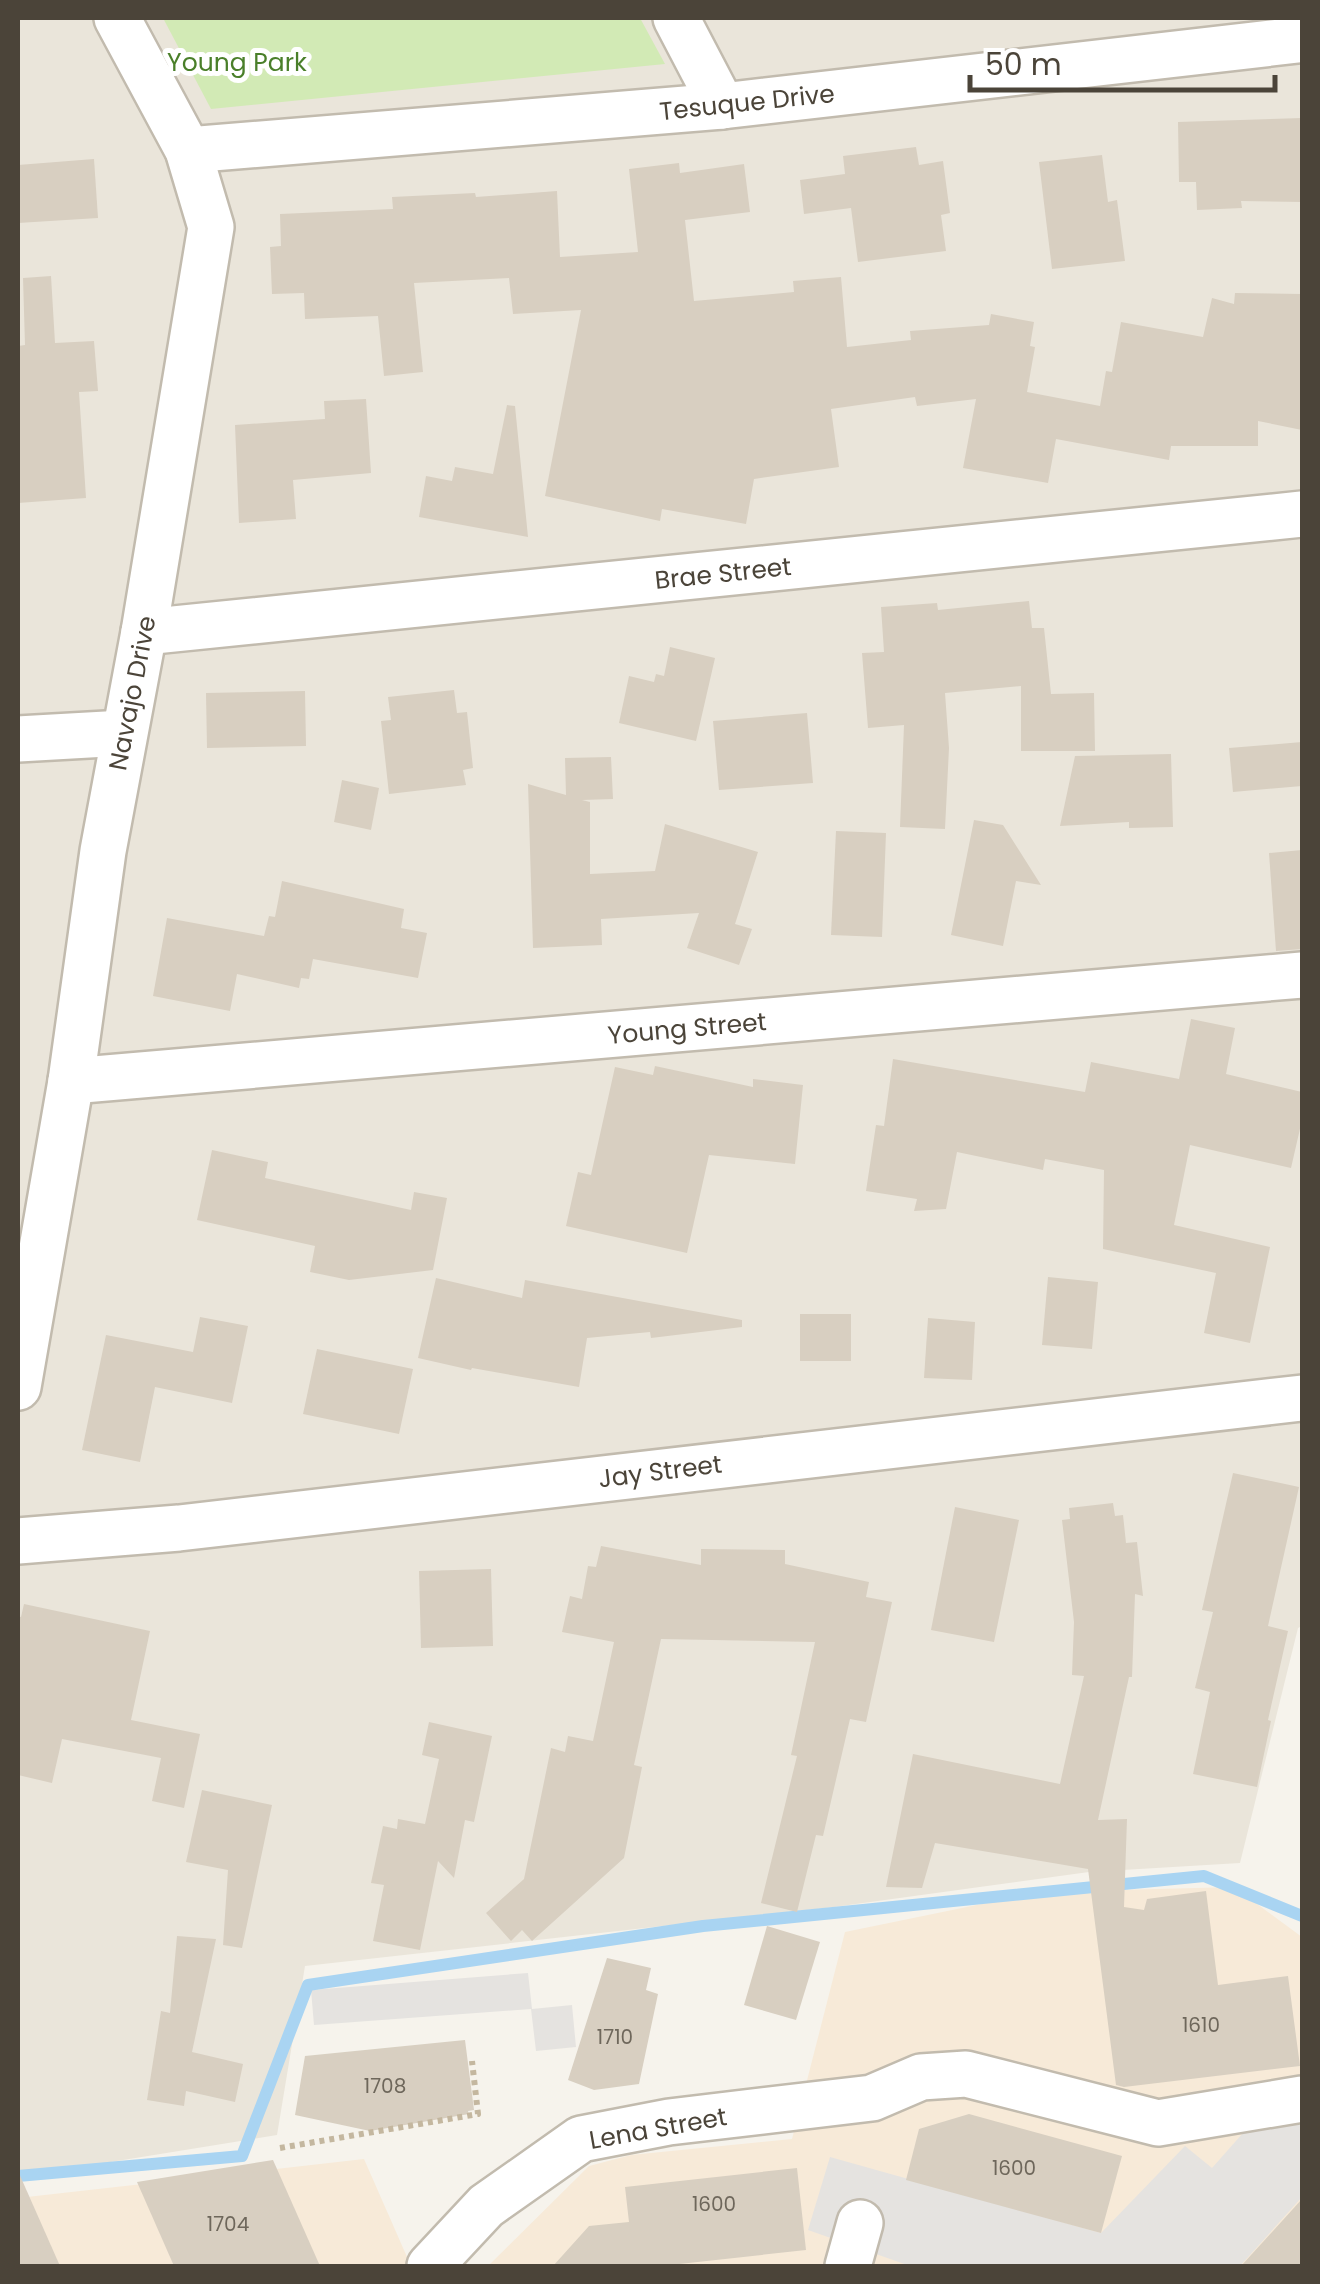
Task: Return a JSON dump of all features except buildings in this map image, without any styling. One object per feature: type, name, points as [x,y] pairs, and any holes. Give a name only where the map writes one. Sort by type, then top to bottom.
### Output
[{"type":"street","name":"Navajo Drive","points":[[18,1386],[71,1081],[103,851],[144,632],[211,227],[188,150],[117,18]]},
{"type":"street","points":[[676,18],[722,106]]},
{"type":"street","name":"Tesuque Drive","points":[[188,150],[722,106],[1227,32],[1298,40],[1302,35]]},
{"type":"street","name":"Brae Street","points":[[144,632],[1302,514]]},
{"type":"street","points":[[18,739],[124,734]]},
{"type":"street","name":"Young Street","points":[[71,1081],[1302,975]]},
{"type":"street","name":"Jay Street","points":[[18,1541],[179,1528],[1302,1398]]},
{"type":"street","name":"Lena Street","points":[[430,2266],[486,2206],[581,2139],[670,2122],[872,2098],[921,2077],[966,2074],[1158,2123],[1302,2098]]},
{"type":"street","points":[[848,2266],[860,2223]]},
{"type":"path","points":[[280,2148],[478,2114],[472,2062]]},
{"type":"shaded area","points":[[18,18],[1302,18],[1302,1626],[1298,1628],[1240,1863],[1089,1872],[834,1907],[305,1966],[277,2135],[18,2177]]},
{"type":"shaded area","points":[[1234,1887],[1302,1937],[1302,2266],[488,2266],[589,2166],[631,2155],[792,2139],[845,1932],[1040,1892]]},
{"type":"shaded area","points":[[528,1973],[532,2009],[572,2005],[576,2047],[536,2051],[531,2009],[314,2025],[311,1990]]},
{"type":"shaded area","points":[[1302,2121],[1302,2197],[1240,2266],[910,2266],[808,2230],[830,2157],[1101,2233],[1185,2146],[1212,2168],[1243,2133]]},
{"type":"shaded area","points":[[364,2159],[411,2266],[18,2266],[18,2198]]},
{"type":"green space","name":"Young Park","points":[[163,18],[640,18],[665,64],[211,109]]},
{"type":"waterway","points":[[18,2176],[242,2156],[308,1985],[703,1926],[1204,1876],[1302,1916]]}]
